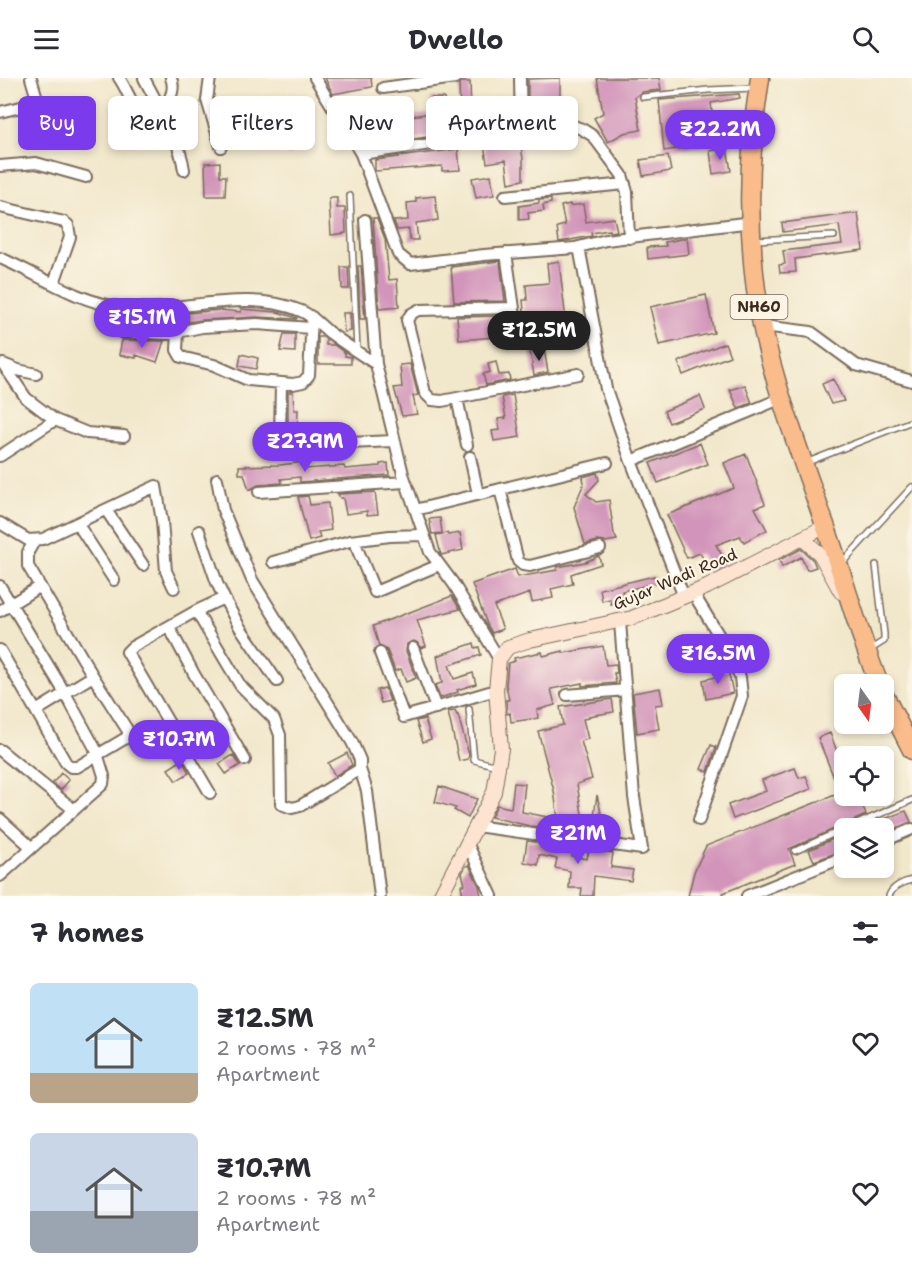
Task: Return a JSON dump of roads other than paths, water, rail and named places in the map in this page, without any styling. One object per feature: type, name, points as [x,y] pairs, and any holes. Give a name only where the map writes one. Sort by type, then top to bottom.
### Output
[{"type":"highway","name":"NH60","points":[[760,83],[752,142],[752,231],[756,291],[782,398],[875,674]]},
{"type":"highway","points":[[894,714],[912,750]]},
{"type":"street","points":[[0,112],[25,106],[35,100],[32,78]]},
{"type":"street","points":[[119,78],[130,96]]},
{"type":"street","points":[[144,78],[154,96]]},
{"type":"street","points":[[171,78],[174,89],[172,96]]},
{"type":"street","points":[[210,78],[207,100],[210,110]]},
{"type":"street","points":[[315,78],[362,154],[398,254],[410,264],[579,247],[606,240],[752,231]]},
{"type":"street","points":[[382,88],[455,78]]},
{"type":"street","points":[[520,78],[520,96]]},
{"type":"street","points":[[578,128],[593,136],[622,176],[625,184],[629,238]]},
{"type":"street","points":[[362,154],[426,145]]},
{"type":"street","points":[[178,150],[184,170]]},
{"type":"street","points":[[0,166],[36,163],[86,177]]},
{"type":"street","points":[[505,196],[625,184]]},
{"type":"street","points":[[0,207],[64,222],[68,225],[70,237],[54,283]]},
{"type":"street","points":[[365,220],[376,364],[393,441],[405,482],[430,552],[453,583],[499,659],[496,690],[501,749],[494,792],[440,896]]},
{"type":"street","points":[[579,247],[606,389],[631,461],[688,595],[732,657],[740,677],[742,696],[699,820]]},
{"type":"street","points":[[506,254],[519,343]]},
{"type":"street","points":[[0,258],[90,301],[116,307],[153,308],[262,301],[299,310],[311,322],[376,364]]},
{"type":"street","points":[[514,308],[418,310],[411,314],[407,320],[425,393],[432,400],[442,401],[578,374]]},
{"type":"street","points":[[121,332],[178,332],[202,327],[311,322]]},
{"type":"street","points":[[178,332],[177,350],[181,357],[214,364],[248,380],[292,384],[303,382],[309,375],[311,322]]},
{"type":"street","points":[[763,326],[811,332],[856,365],[912,381]]},
{"type":"street","points":[[1,363],[36,374]]},
{"type":"street","points":[[1,363],[26,398],[55,420],[87,433],[124,436]]},
{"type":"street","points":[[280,383],[282,442],[393,441]]},
{"type":"street","points":[[457,398],[467,446]]},
{"type":"street","points":[[631,461],[782,398]]},
{"type":"street","points":[[0,456],[55,420]]},
{"type":"street","points":[[470,457],[478,494]]},
{"type":"street","points":[[415,510],[607,463]]},
{"type":"street","points":[[218,479],[223,510],[248,573],[352,742],[360,760],[360,770],[367,792],[380,896]]},
{"type":"street","points":[[259,492],[405,482]]},
{"type":"street","points":[[0,523],[28,540],[43,539],[156,486],[162,521],[166,571],[174,588]]},
{"type":"street","points":[[500,489],[518,561],[523,565],[530,566],[600,548]]},
{"type":"street","points":[[106,510],[143,566]]},
{"type":"street","points":[[77,523],[114,580]]},
{"type":"street","name":"Gujar Wadi Road","points":[[499,659],[507,647],[530,640],[620,622],[688,595],[826,526]]},
{"type":"street","points":[[199,531],[224,598],[239,626],[277,681]]},
{"type":"street","points":[[273,562],[354,541],[424,535]]},
{"type":"street","points":[[802,538],[820,554],[858,626]]},
{"type":"street","points":[[0,650],[66,763],[71,767],[77,767],[128,735],[128,731],[93,676],[27,561],[28,552],[35,540]]},
{"type":"street","points":[[354,541],[375,592],[439,565]]},
{"type":"street","points":[[0,586],[65,693],[97,755],[104,776],[103,784],[0,876]]},
{"type":"street","points":[[0,610],[40,586]]},
{"type":"street","points":[[210,793],[128,654],[128,649],[224,598]]},
{"type":"street","points":[[196,612],[240,685],[274,718],[280,735],[281,804],[292,808],[300,806],[360,770]]},
{"type":"street","points":[[476,826],[642,849],[634,796],[620,622]]},
{"type":"street","points":[[169,627],[245,760]]},
{"type":"street","points":[[413,648],[436,708]]},
{"type":"street","points":[[380,653],[404,717],[496,690]]},
{"type":"street","points":[[36,711],[93,676]]},
{"type":"street","points":[[567,695],[626,690]]},
{"type":"street","points":[[0,750],[73,809]]},
{"type":"street","points":[[0,819],[32,847]]},
{"type":"street","points":[[894,837],[912,829]]},
{"type":"street","points":[[467,843],[492,896]]},
{"type":"street","points":[[747,896],[834,861]]},
{"type":"lane","points":[[643,97],[760,83]]},
{"type":"lane","points":[[350,196],[357,352]]},
{"type":"lane","points":[[752,231],[834,236]]},
{"type":"lane","points":[[803,464],[912,421]]},
{"type":"lane","points":[[839,567],[912,487]]},
{"type":"lane","points":[[867,651],[884,641],[876,565]]},
{"type":"lane","points":[[469,709],[474,760],[498,766]]},
{"type":"lane","points":[[871,818],[912,800]]},
{"type":"lane","points":[[795,851],[834,834]]},
{"type":"lane","points":[[889,896],[890,891],[903,882],[912,880]]}]
